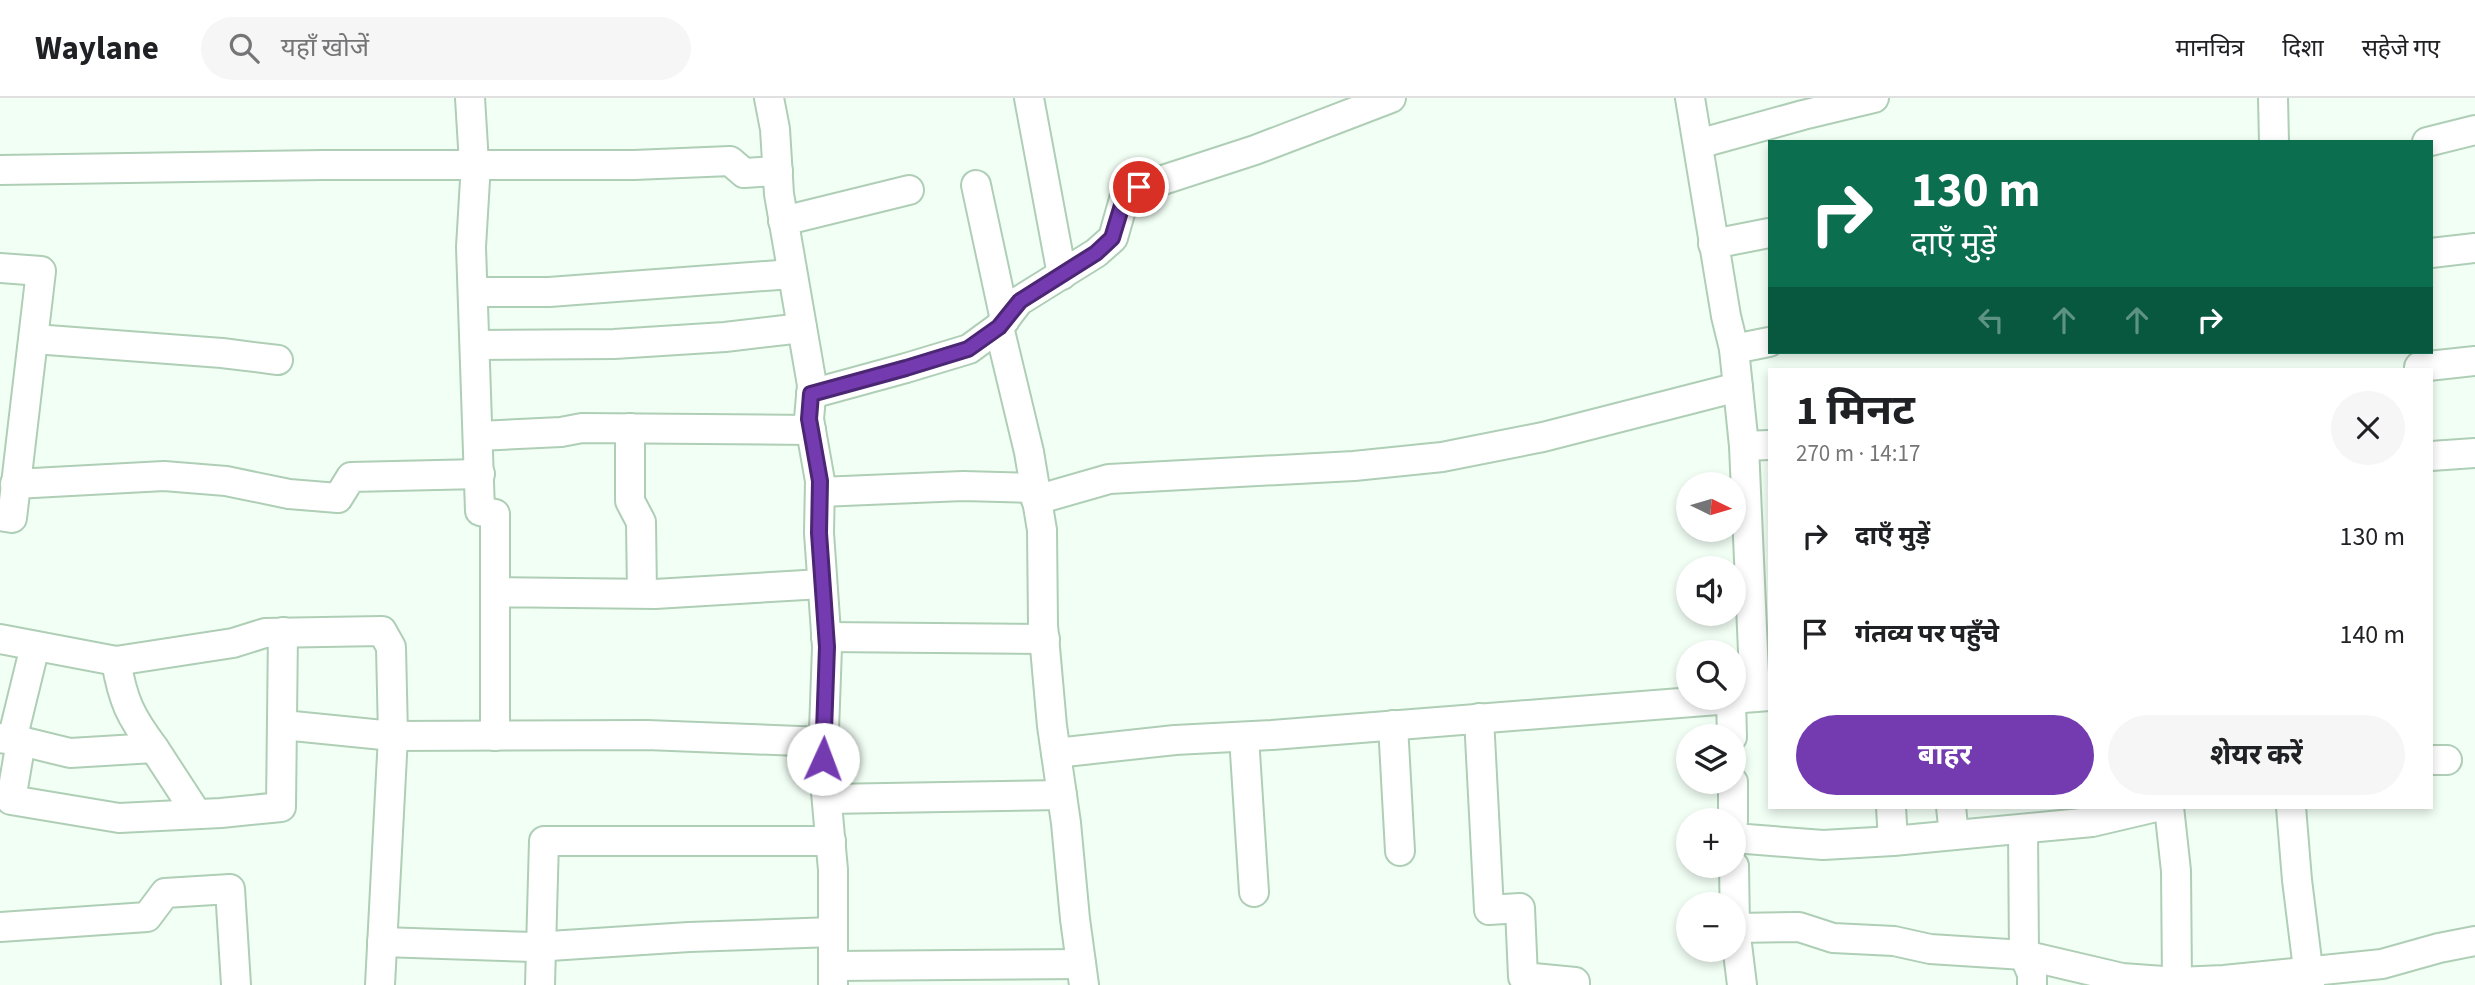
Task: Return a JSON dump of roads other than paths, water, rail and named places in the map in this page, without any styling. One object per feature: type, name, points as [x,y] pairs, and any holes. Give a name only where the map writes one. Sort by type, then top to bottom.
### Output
[{"type":"street","points":[[470,98],[475,180],[471,247],[480,511],[495,514],[495,736]]},
{"type":"street","points":[[769,98],[775,129],[783,221],[811,394],[809,419],[820,492],[826,637],[824,742],[833,870],[833,976],[1083,975],[1045,639],[1042,530],[976,185]]},
{"type":"street","points":[[1029,98],[1062,275]]},
{"type":"street","points":[[811,394],[968,349],[1002,323],[1020,301],[1096,253],[1112,238],[1126,192],[1255,150],[1391,98]]},
{"type":"street","points":[[1690,98],[1713,243],[1734,349],[1738,387],[1757,446],[1760,557],[1752,697],[1738,724]]},
{"type":"street","points":[[1698,144],[1874,98]]},
{"type":"street","points":[[2273,98],[2274,140]]},
{"type":"street","points":[[2433,140],[2475,130]]},
{"type":"street","points":[[0,170],[474,164],[634,165],[730,161],[744,173],[778,171]]},
{"type":"street","points":[[783,221],[909,190]]},
{"type":"street","points":[[1713,243],[1768,233]]},
{"type":"street","points":[[2433,253],[2475,248]]},
{"type":"street","points":[[0,268],[41,271],[12,518],[0,516]]},
{"type":"street","points":[[473,292],[549,292],[792,274]]},
{"type":"street","points":[[475,345],[614,344],[725,337],[802,328]]},
{"type":"street","points":[[34,339],[222,353],[278,360]]},
{"type":"street","points":[[1734,349],[1768,342]]},
{"type":"street","points":[[2419,363],[2475,361]]},
{"type":"street","points":[[820,492],[962,486],[1035,494],[1109,479],[1354,466],[1442,457],[1543,437],[1738,387]]},
{"type":"street","points":[[479,436],[561,432],[582,428],[811,430]]},
{"type":"street","points":[[630,428],[630,501],[641,522],[642,593]]},
{"type":"street","points":[[2433,456],[2475,453]]},
{"type":"street","points":[[15,484],[164,476],[226,481],[289,494],[338,498],[351,477],[480,474]]},
{"type":"street","points":[[495,592],[642,593],[822,584]]},
{"type":"street","points":[[0,639],[116,661],[233,643],[265,633],[382,631],[391,647],[393,736],[380,985]]},
{"type":"street","points":[[36,646],[11,739],[12,800],[119,818],[197,814],[281,807],[283,632]]},
{"type":"street","points":[[826,637],[1045,639]]},
{"type":"street","points":[[116,661],[122,695],[136,724],[155,748],[197,814]]},
{"type":"street","points":[[1056,753],[1175,740],[1244,737],[1752,697]]},
{"type":"street","points":[[1479,718],[1489,910],[1520,908],[1523,977],[1575,982],[1575,985]]},
{"type":"street","points":[[283,725],[393,736],[647,735],[824,742]]},
{"type":"street","points":[[1393,725],[1400,851]]},
{"type":"street","points":[[1244,737],[1254,892]]},
{"type":"street","points":[[11,739],[70,753],[155,748]]},
{"type":"street","points":[[827,799],[1062,795]]},
{"type":"street","points":[[1891,809],[1893,841]]},
{"type":"street","points":[[1951,809],[1954,835]]},
{"type":"street","points":[[1746,839],[1823,845],[1893,841],[2023,830],[2053,817],[2092,822],[2148,809]]},
{"type":"street","points":[[2169,809],[2177,906],[2177,982]]},
{"type":"street","points":[[2291,809],[2309,978]]},
{"type":"street","points":[[2023,830],[2024,955],[2032,974],[2032,985]]},
{"type":"street","points":[[540,985],[544,841],[831,841]]},
{"type":"street","points":[[0,927],[147,917],[165,893],[230,889],[236,985]]},
{"type":"street","points":[[1746,928],[1799,927],[1833,937],[2024,955],[2122,978],[2177,982],[2309,978],[2382,964],[2475,941]]},
{"type":"street","points":[[382,942],[541,946],[833,932]]},
{"type":"street","points":[[1739,962],[1742,985]]}]
